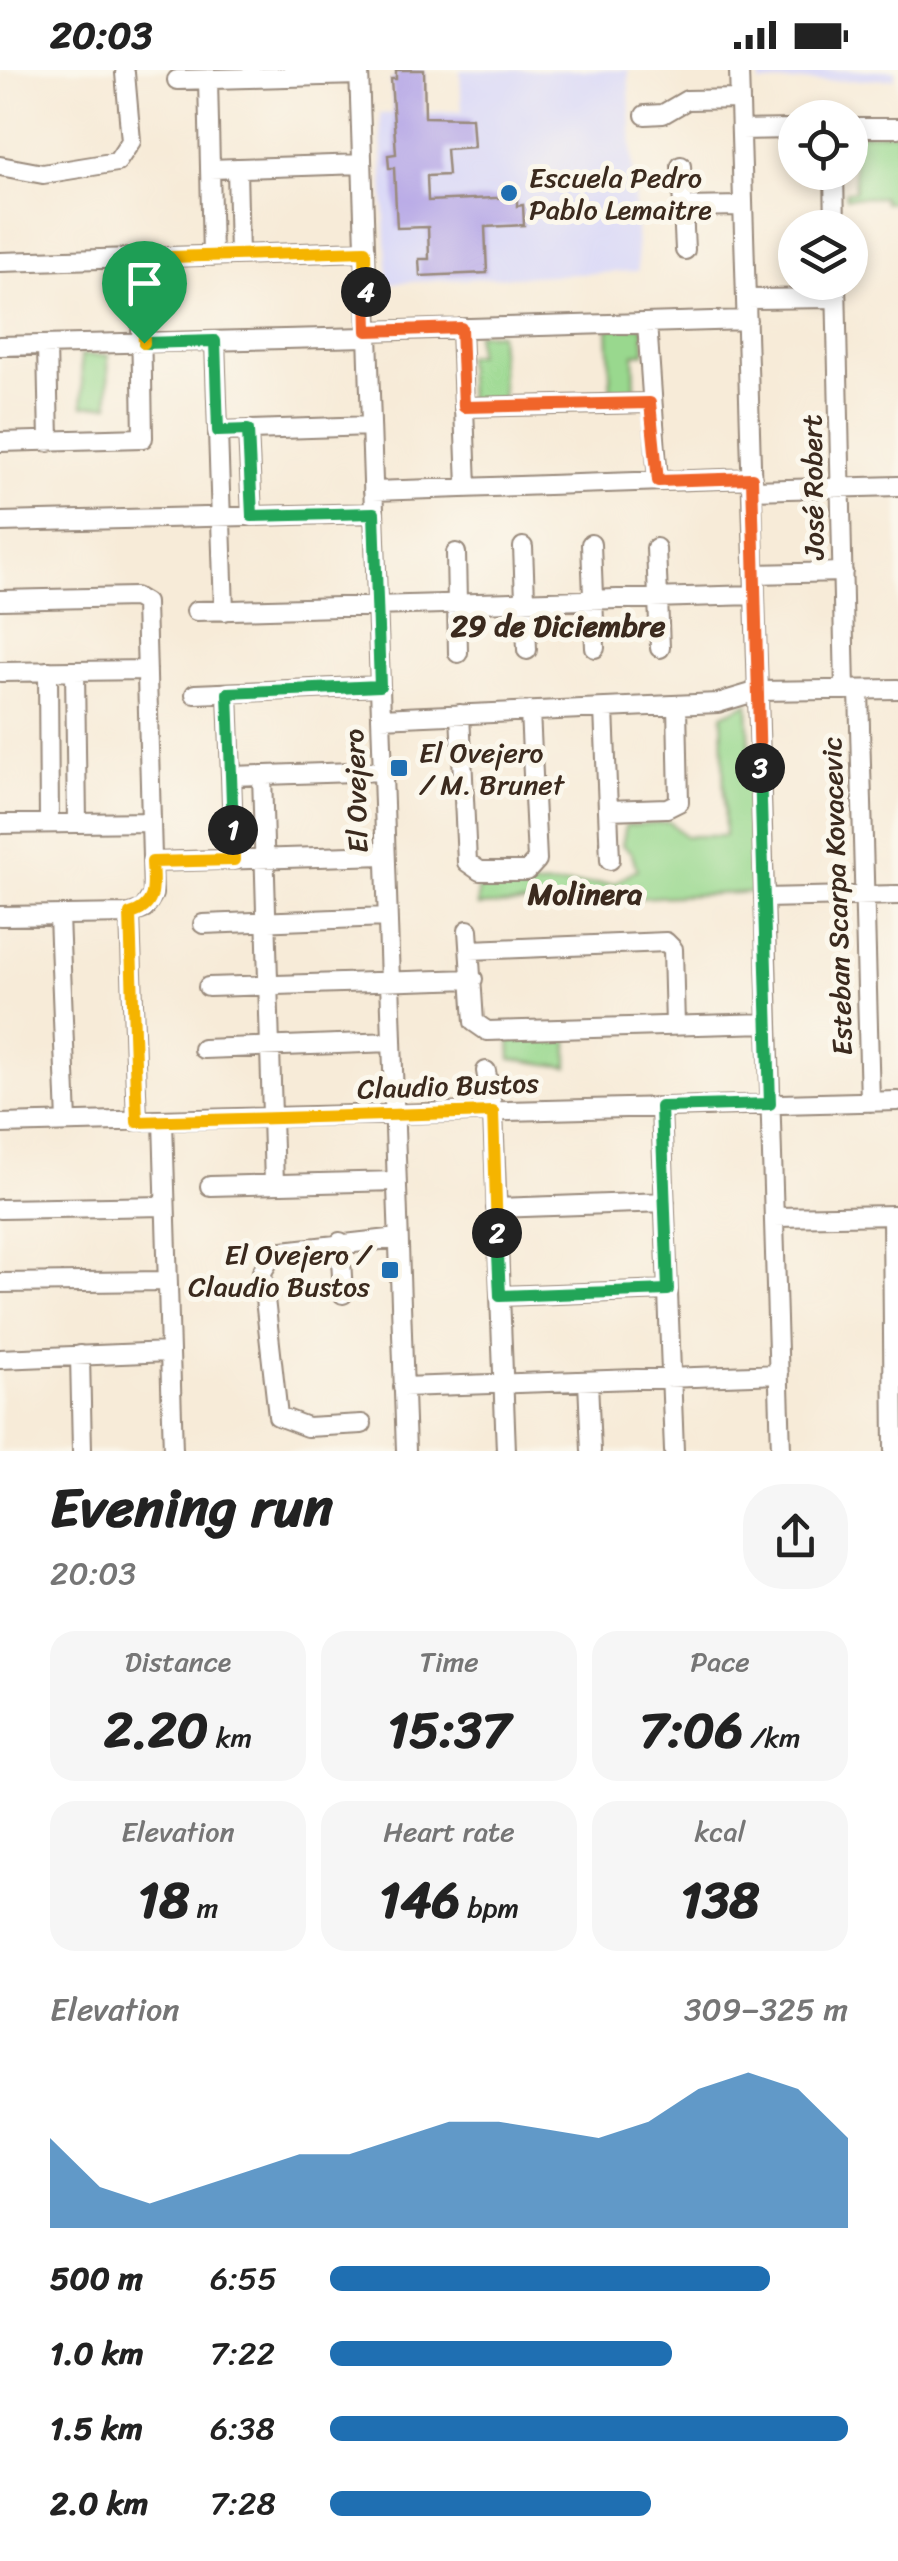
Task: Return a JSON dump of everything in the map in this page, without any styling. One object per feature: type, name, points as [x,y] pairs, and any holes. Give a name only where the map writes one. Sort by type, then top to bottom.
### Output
[{"type":"street","points":[[739,70],[781,1451]]},
{"type":"street","points":[[177,80],[359,72]]},
{"type":"street","name":"El Ovejero","points":[[359,72],[406,1451]]},
{"type":"street","points":[[0,166],[43,174],[116,162],[131,141],[125,74]]},
{"type":"street","points":[[208,79],[212,256]]},
{"type":"street","points":[[646,115],[663,114],[687,100],[740,99]]},
{"type":"street","points":[[868,128],[898,128]]},
{"type":"street","points":[[741,130],[778,129]]},
{"type":"street","points":[[210,169],[362,164]]},
{"type":"street","points":[[681,166],[685,250]]},
{"type":"street","points":[[237,168],[239,255]]},
{"type":"street","points":[[683,208],[744,206]]},
{"type":"street","points":[[0,262],[365,251]]},
{"type":"street","points":[[0,442],[143,438],[140,258]]},
{"type":"street","points":[[746,298],[778,295]]},
{"type":"street","name":"José Robert","points":[[836,300],[842,572],[852,690]]},
{"type":"street","points":[[0,346],[747,320]]},
{"type":"street","points":[[646,323],[658,481]]},
{"type":"street","points":[[461,328],[467,488]]},
{"type":"street","points":[[215,341],[224,611]]},
{"type":"street","points":[[46,345],[49,442]]},
{"type":"street","points":[[464,407],[650,403]]},
{"type":"street","points":[[218,431],[371,426]]},
{"type":"street","points":[[248,430],[252,516]]},
{"type":"street","points":[[374,490],[658,481],[898,486]]},
{"type":"street","points":[[0,522],[374,513]]},
{"type":"street","points":[[592,544],[595,648]]},
{"type":"street","points":[[522,546],[527,650]]},
{"type":"street","points":[[656,548],[660,648]]},
{"type":"street","points":[[456,552],[458,653]]},
{"type":"street","points":[[754,574],[842,572]]},
{"type":"street","points":[[196,611],[755,595]]},
{"type":"street","points":[[0,600],[135,596],[144,600],[153,894],[139,910],[137,1122]]},
{"type":"street","points":[[0,672],[147,670]]},
{"type":"street","points":[[48,671],[49,823]]},
{"type":"street","points":[[75,671],[77,823]]},
{"type":"street","points":[[195,694],[380,686]]},
{"type":"street","points":[[381,718],[718,704],[758,690],[898,689]]},
{"type":"street","name":"Esteban Scarpa Kovacevic","points":[[852,690],[865,896],[870,1102]]},
{"type":"street","points":[[228,693],[234,860]]},
{"type":"street","points":[[608,810],[673,808],[680,798],[677,706]]},
{"type":"street","points":[[604,709],[610,860]]},
{"type":"street","points":[[460,714],[470,868],[527,871],[534,867],[530,712]]},
{"type":"street","points":[[232,776],[383,771]]},
{"type":"street","points":[[262,775],[274,1184]]},
{"type":"street","points":[[0,824],[151,822]]},
{"type":"street","points":[[152,862],[386,856]]},
{"type":"street","points":[[764,898],[898,895]]},
{"type":"street","points":[[0,916],[139,910]]},
{"type":"street","points":[[59,916],[67,1122]]},
{"type":"street","points":[[203,924],[387,917]]},
{"type":"street","points":[[674,1026],[670,944],[469,940],[474,1022],[480,1028],[674,1026],[768,1023]]},
{"type":"street","points":[[208,987],[473,979]]},
{"type":"street","points":[[203,1049],[392,1042]]},
{"type":"street","points":[[486,1071],[493,1112],[506,1451]]},
{"type":"street","name":"Claudio Bustos","points":[[0,1124],[898,1102]]},
{"type":"street","points":[[661,1107],[674,1451]]},
{"type":"street","points":[[163,1121],[173,1451]]},
{"type":"street","points":[[210,1186],[396,1181]]},
{"type":"street","points":[[496,1208],[665,1202]]},
{"type":"street","points":[[0,1209],[164,1206]]},
{"type":"street","points":[[774,1218],[895,1215],[894,1451]]},
{"type":"street","points":[[362,1424],[307,1427],[278,1416],[262,1272],[274,1252],[398,1238]]},
{"type":"street","points":[[340,1242],[343,1294]]},
{"type":"street","points":[[0,1283],[166,1281]]},
{"type":"street","points":[[500,1296],[668,1290]]},
{"type":"street","points":[[0,1359],[169,1352]]},
{"type":"street","points":[[80,1355],[82,1451]]},
{"type":"street","points":[[404,1388],[778,1374]]},
{"type":"street","points":[[588,1381],[590,1451]]},
{"type":"shaded area","name":"Escuela Pedro Pablo Lemaitre","points":[[460,70],[628,70],[638,271],[388,283],[380,114],[462,111]]},
{"type":"shaded area","points":[[760,70],[895,70],[895,79],[760,83]]},
{"type":"green space","points":[[898,132],[898,202],[884,203],[883,197],[846,198],[845,192],[868,190],[868,133]]},
{"type":"green space","points":[[643,326],[645,353],[634,354],[635,391],[642,395],[611,396],[608,328]]},
{"type":"green space","points":[[499,333],[503,399],[468,401],[466,356],[477,355],[476,334]]},
{"type":"green space","points":[[81,355],[108,355],[109,405],[83,406]]},
{"type":"green space","points":[[748,703],[755,892],[478,906],[478,888],[615,883],[637,869],[631,852],[622,845],[626,825],[669,822],[685,836],[725,836],[722,715]]},
{"type":"green space","points":[[568,1036],[568,1067],[511,1059],[510,1040]]},
{"type":"building","points":[[396,70],[424,70],[425,117],[472,118],[474,147],[446,149],[448,175],[427,176],[428,201],[517,197],[517,206],[523,205],[524,225],[485,227],[487,273],[420,276],[419,259],[429,259],[428,227],[397,228],[394,168],[389,168],[388,155],[396,154],[391,79],[396,79]]},
{"type":"place","name":"Escuela Pedro Pablo Lemaitre","points":[[509,193]]},
{"type":"place","name":"El Ovejero / M. Brunet","points":[[399,768]]},
{"type":"place","name":"El Ovejero / Claudio Bustos","points":[[390,1270]]},
{"type":"district","name":"29 de Diciembre","points":[[558,626]]},
{"type":"district","name":"Molinera","points":[[585,894]]},
{"type":"route","points":[[365,251],[367,331],[461,328],[464,407],[650,403],[658,481],[752,478],[770,1104],[661,1107],[668,1290],[500,1296],[493,1112],[137,1122],[130,914],[144,909],[152,897],[152,862],[234,860],[228,693],[380,686],[374,513],[252,516],[248,430],[218,431],[215,341],[144,343],[140,258],[365,251]]}]
